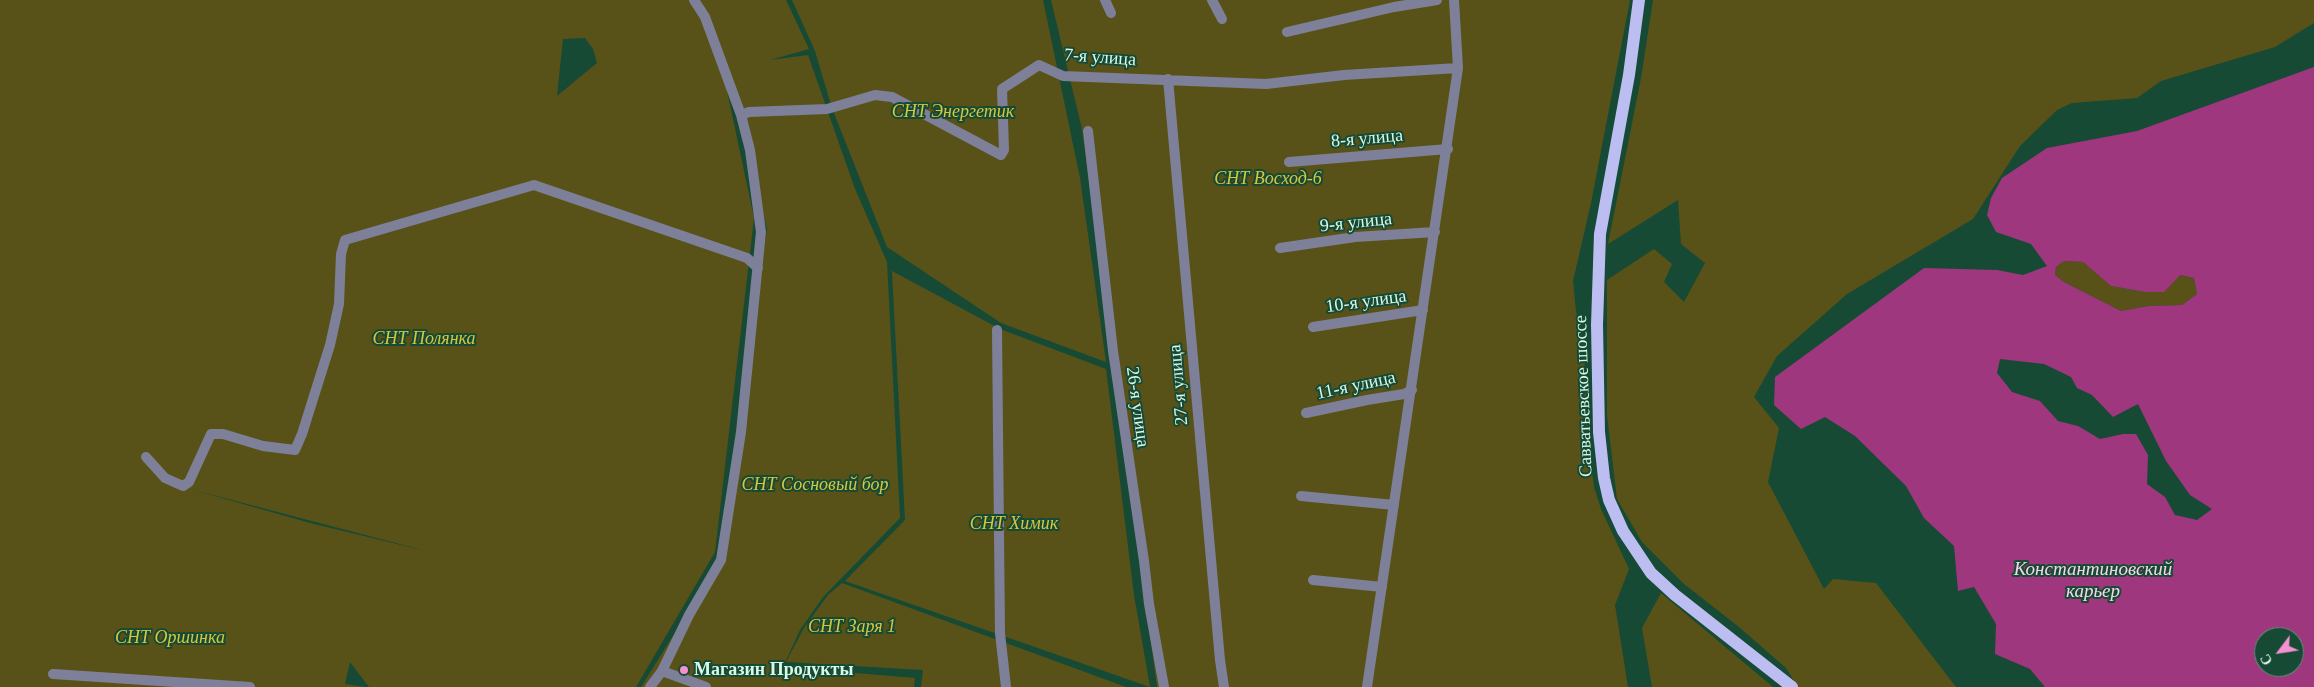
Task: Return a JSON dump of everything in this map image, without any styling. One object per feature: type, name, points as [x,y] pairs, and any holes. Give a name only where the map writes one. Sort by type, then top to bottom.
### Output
[{"type":"main road","name":"Савватьевское шоссе","points":[[1639,0],[1629,75],[1600,234],[1597,325],[1599,432],[1604,478],[1613,510],[1634,551],[1662,584],[1792,687]]},
{"type":"street","points":[[650,687],[662,671],[689,614],[721,560],[742,432],[762,232],[750,150],[741,115],[706,17],[694,0]]},
{"type":"street","points":[[1106,0],[1112,13]]},
{"type":"street","points":[[1212,0],[1222,19]]},
{"type":"street","points":[[1287,32],[1394,7],[1437,0]]},
{"type":"street","points":[[1367,687],[1448,150],[1458,68],[1454,0]]},
{"type":"street","name":"7-я улица","points":[[741,115],[749,112],[827,109],[875,95],[892,97],[1001,155],[1004,150],[1002,89],[1039,65],[1063,76],[1266,84],[1344,75],[1458,68]]},
{"type":"street","name":"27-я улица","points":[[1168,79],[1220,660],[1224,687]]},
{"type":"street","name":"26-я улица","points":[[1088,131],[1113,351],[1149,604],[1164,687]]},
{"type":"street","name":"8-я улица","points":[[1289,162],[1448,150]]},
{"type":"street","points":[[146,457],[165,478],[183,486],[189,482],[211,434],[223,434],[263,446],[295,450],[302,434],[336,320],[339,304],[341,254],[345,240],[534,185],[747,258],[758,268]]},
{"type":"street","name":"9-я улица","points":[[1280,248],[1355,237],[1435,232]]},
{"type":"street","name":"10-я улица","points":[[1313,327],[1423,310]]},
{"type":"street","points":[[997,330],[1000,633],[1006,687]]},
{"type":"street","name":"11-я улица","points":[[1306,413],[1404,394],[1412,390]]},
{"type":"street","points":[[1301,496],[1394,504]]},
{"type":"street","points":[[1313,580],[1382,587]]},
{"type":"street","points":[[662,671],[706,687]]},
{"type":"street","points":[[53,674],[250,687]]},
{"type":"green space","points":[[0,0],[786,0],[809,49],[770,60],[808,55],[855,189],[887,262],[900,518],[823,597],[800,630],[783,667],[915,678],[914,687],[641,687],[719,562],[767,229],[744,138],[723,72],[754,218],[715,552],[636,687],[369,687],[350,662],[345,684],[365,687],[0,687]],"holes":[[[585,38],[593,49],[597,63],[557,96],[563,39]],[[190,489],[430,552],[310,523]]]},
{"type":"green space","name":"СНТ Энергетик","points":[[792,0],[1043,0],[1080,178],[1106,362],[1001,323],[887,247],[832,108],[815,51]]},
{"type":"green space","name":"СНТ Восход-6","points":[[1051,0],[1630,0],[1591,203],[1573,281],[1576,312],[1583,340],[1594,487],[1601,509],[1629,569],[1615,605],[1628,687],[1157,687],[1082,129]]},
{"type":"green space","points":[[1653,0],[2314,0],[2314,23],[2275,47],[2161,81],[2137,98],[2072,103],[2057,110],[2020,146],[1973,219],[1847,294],[1777,356],[1754,397],[1779,428],[1768,482],[1824,589],[1833,579],[1876,583],[1956,687],[1798,687],[1786,668],[1739,627],[1684,584],[1642,542],[1617,499],[1607,415],[1607,280],[1654,249],[1672,264],[1664,282],[1684,302],[1705,263],[1681,244],[1678,200],[1608,244],[1641,78]]},
{"type":"green space","points":[[2064,261],[2083,262],[2111,286],[2145,292],[2180,275],[2194,278],[2197,294],[2182,305],[2148,306],[2121,311],[2064,282],[2055,275],[2056,267]]},
{"type":"green space","name":"СНТ Химик","points":[[892,271],[1000,329],[1106,369],[1134,595],[1150,687],[845,581],[905,520]]},
{"type":"green space","name":"СНТ Заря 1","points":[[842,583],[1126,687],[921,687],[923,670],[786,662],[804,628],[828,595]]},
{"type":"green space","points":[[1661,593],[1773,687],[1652,687],[1642,628]]},
{"type":"water","name":"Константиновский карьер","points":[[2314,67],[2314,687],[2045,687],[2030,669],[1995,654],[1996,624],[1974,587],[1958,591],[1954,546],[1924,518],[1906,486],[1855,436],[1825,417],[1801,429],[1774,405],[1775,377],[1924,268],[1997,270],[2023,275],[2047,266],[2031,244],[1996,232],[1987,215],[1991,198],[2002,178],[2047,148],[2137,131]],"holes":[[[2064,261],[2083,262],[2111,286],[2145,292],[2164,292],[2180,275],[2194,278],[2197,294],[2182,305],[2148,306],[2121,311],[2064,282],[2055,275],[2056,267]],[[2000,359],[2044,364],[2071,377],[2077,388],[2092,395],[2113,417],[2138,404],[2166,461],[2190,495],[2212,509],[2197,520],[2175,515],[2165,497],[2147,484],[2148,455],[2136,434],[2123,434],[2100,439],[2078,426],[2058,421],[2040,401],[2012,392],[1997,373]]]},
{"type":"place","name":"Магазин Продукты","points":[[684,670]]},
{"type":"park label","name":"СНТ Полянка","points":[[424,339]]},
{"type":"park label","name":"СНТ Сосновый бор","points":[[815,485]]},
{"type":"park label","name":"СНТ Оршинка","points":[[170,638]]}]
